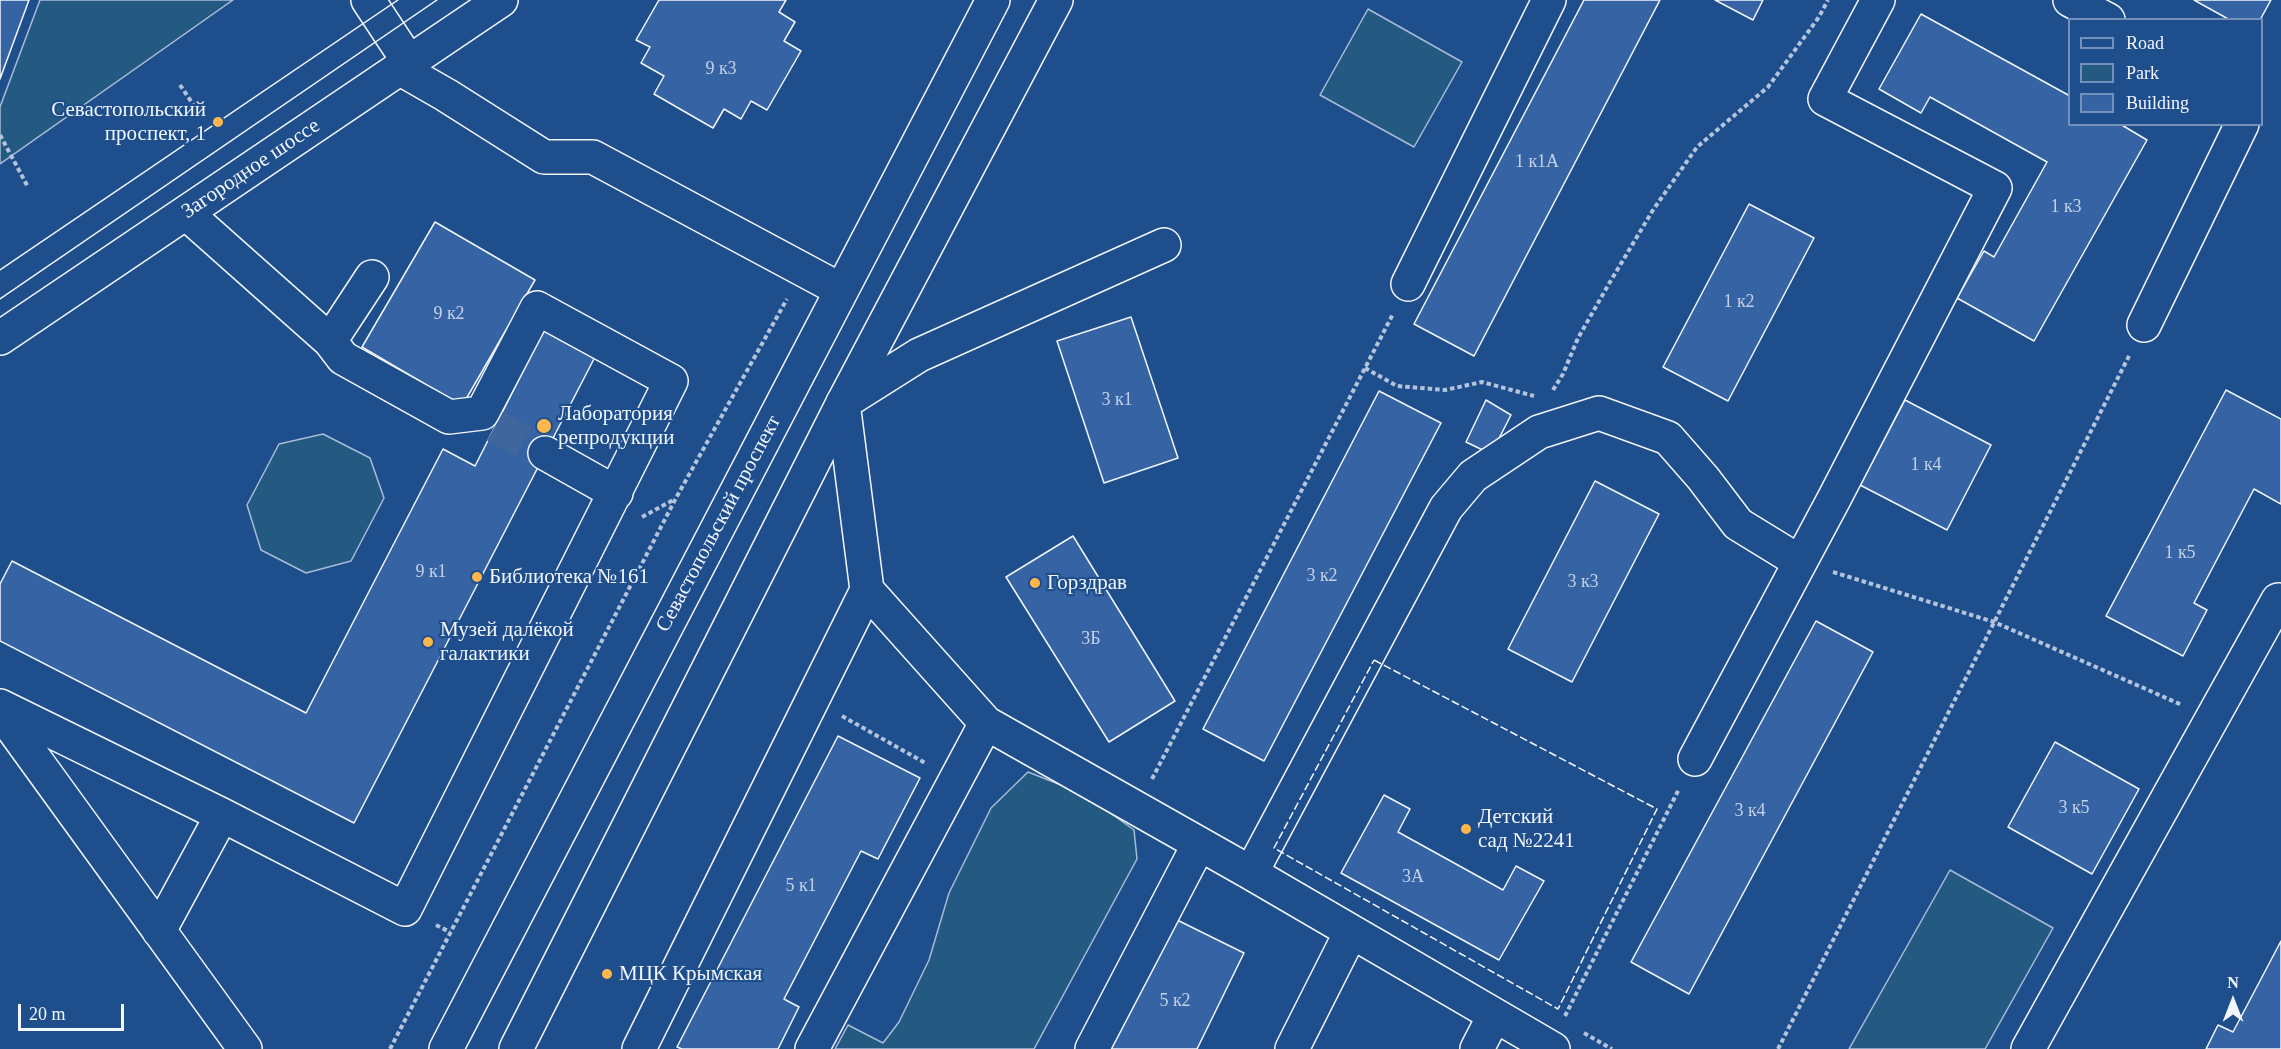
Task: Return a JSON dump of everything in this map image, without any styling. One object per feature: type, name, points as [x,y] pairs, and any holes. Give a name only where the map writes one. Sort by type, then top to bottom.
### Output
[{"type":"main road","points":[[368,0],[404,65],[446,95],[544,157],[593,157],[841,290]]},
{"type":"main road","name":"Загородное шоссе","points":[[0,338],[501,0]]},
{"type":"main road","name":"Севастопольский проспект","points":[[446,1049],[993,0]]},
{"type":"main road","points":[[516,1049],[843,403],[1056,0]]},
{"type":"main road","points":[[1695,759],[1995,188],[1825,99],[1878,0]]},
{"type":"main road","points":[[2070,0],[2104,18]]},
{"type":"main road","points":[[1408,284],[1543,4]]},
{"type":"main road","points":[[2144,325],[2241,126]]},
{"type":"main road","points":[[0,706],[222,815],[405,909],[616,493],[670,381],[537,308],[488,420],[449,417],[343,358],[330,341],[186,213]]},
{"type":"main road","points":[[843,403],[920,355],[1164,245]]},
{"type":"main road","points":[[330,341],[372,277]]},
{"type":"main road","points":[[639,1049],[867,590],[843,403]]},
{"type":"main road","points":[[1251,873],[1446,508],[1473,476],[1539,432],[1599,413],[1668,438],[1703,477],[1737,524],[1800,562]]},
{"type":"main road","points":[[545,453],[616,493]]},
{"type":"main road","points":[[867,590],[986,723],[1251,873],[1494,1016],[1558,1035]]},
{"type":"main road","points":[[2028,1049],[2278,600],[2281,602]]},
{"type":"main road","points":[[0,711],[245,1049]]},
{"type":"main road","points":[[812,1049],[986,723]]},
{"type":"main road","points":[[159,931],[222,815]]},
{"type":"main road","points":[[1092,1049],[1199,844]]},
{"type":"main road","points":[[1292,1049],[1351,932]]},
{"type":"main road","points":[[1477,1049],[1494,1016]]},
{"type":"path","points":[[1551,392],[1563,374],[1578,338],[1610,282],[1653,210],[1697,147],[1768,87],[1819,17],[1828,0]]},
{"type":"path","points":[[180,85],[201,116]]},
{"type":"path","points":[[0,135],[28,187]]},
{"type":"path","points":[[390,1049],[676,498],[804,270]]},
{"type":"path","points":[[1137,808],[1408,284]]},
{"type":"path","points":[[1778,1049],[2144,325]]},
{"type":"path","points":[[1365,368],[1397,386],[1445,390],[1482,382],[1527,394],[1583,418]]},
{"type":"path","points":[[1800,562],[1994,622],[2213,718]]},
{"type":"path","points":[[813,699],[956,780]]},
{"type":"path","points":[[1558,1035],[1695,759]]},
{"type":"green space","points":[[40,0],[233,0],[0,164],[0,107]]},
{"type":"green space","points":[[1368,9],[1462,62],[1414,147],[1320,95]]},
{"type":"green space","points":[[323,434],[370,458],[384,498],[351,561],[306,573],[261,550],[247,505],[279,444]]},
{"type":"green space","points":[[1028,772],[1084,794],[1134,830],[1137,859],[1034,1049],[835,1049],[848,1025],[883,1043],[899,1022],[929,960],[949,893],[991,808]]},
{"type":"green space","points":[[1950,870],[2053,928],[1985,1049],[1849,1049]]},
{"type":"building","points":[[0,0],[29,0],[0,79]]},
{"type":"building","points":[[659,0],[786,0],[779,12],[795,22],[784,41],[801,51],[767,110],[751,101],[741,119],[724,109],[713,128],[654,94],[664,76],[641,63],[650,47],[636,40]]},
{"type":"building","points":[[1584,0],[1660,0],[1474,356],[1414,324]]},
{"type":"building","points":[[1715,0],[1763,0],[1753,20]]},
{"type":"building","points":[[2194,0],[2271,0],[2261,18],[2226,18]]},
{"type":"building","points":[[1921,14],[2068,95],[2068,126],[2123,126],[2147,140],[2034,341],[1957,298],[1984,251],[1994,257],[2047,162],[1930,97],[1921,113],[1879,89]]},
{"type":"building","points":[[1749,204],[1814,238],[1728,401],[1663,367]]},
{"type":"building","points":[[435,222],[535,280],[462,406],[362,347]]},
{"type":"building","points":[[1131,317],[1178,458],[1104,483],[1057,341]]},
{"type":"building","points":[[545,328],[596,355],[354,823],[0,641],[0,584],[12,561],[306,713],[443,449],[475,466]]},
{"type":"building","points":[[2226,390],[2281,419],[2281,504],[2254,489],[2194,603],[2207,610],[2183,656],[2106,616]]},
{"type":"building","points":[[1379,391],[1441,423],[1264,761],[1203,729]]},
{"type":"building","points":[[1486,400],[1511,415],[1491,454],[1466,442]]},
{"type":"building","points":[[1905,400],[1991,445],[1947,530],[1860,485]]},
{"type":"building","points":[[1595,481],[1659,514],[1572,682],[1508,649]]},
{"type":"building","points":[[1073,536],[1175,701],[1109,742],[1006,577]]},
{"type":"building","points":[[1816,621],[1873,652],[1689,994],[1631,962]]},
{"type":"building","points":[[838,736],[920,778],[878,859],[861,851],[784,999],[799,1007],[778,1049],[682,1049],[677,1047]]},
{"type":"building","points":[[2055,742],[2139,789],[2092,874],[2008,827]]},
{"type":"building","points":[[1384,795],[1410,809],[1398,832],[1503,890],[1516,866],[1544,881],[1499,960],[1341,873]]},
{"type":"building","points":[[1171,917],[1244,953],[1197,1049],[1106,1049]]},
{"type":"building","points":[[2281,941],[2281,1049],[2206,1049],[2218,1025],[2233,1032]]},
{"type":"tunnel","points":[[495,426],[545,453]]},
{"type":"tram line","points":[[0,270],[398,0]]},
{"type":"tram line","points":[[0,299],[437,0]]},
{"type":"fence","points":[[1374,660],[1657,809],[1558,1009],[1274,848],[1374,660]]},
{"type":"place","name":"Севастопольский проспект, 1","points":[[218,122]]},
{"type":"place","name":"Лаборатория репродукции","points":[[544,426]]},
{"type":"place","name":"Библиотека №161","points":[[477,577]]},
{"type":"place","name":"Горздрав","points":[[1035,583]]},
{"type":"place","name":"Музей далёкой галактики","points":[[428,642]]},
{"type":"place","name":"Детский сад №2241","points":[[1466,829]]},
{"type":"place","name":"МЦК Крымская","points":[[607,974]]}]
